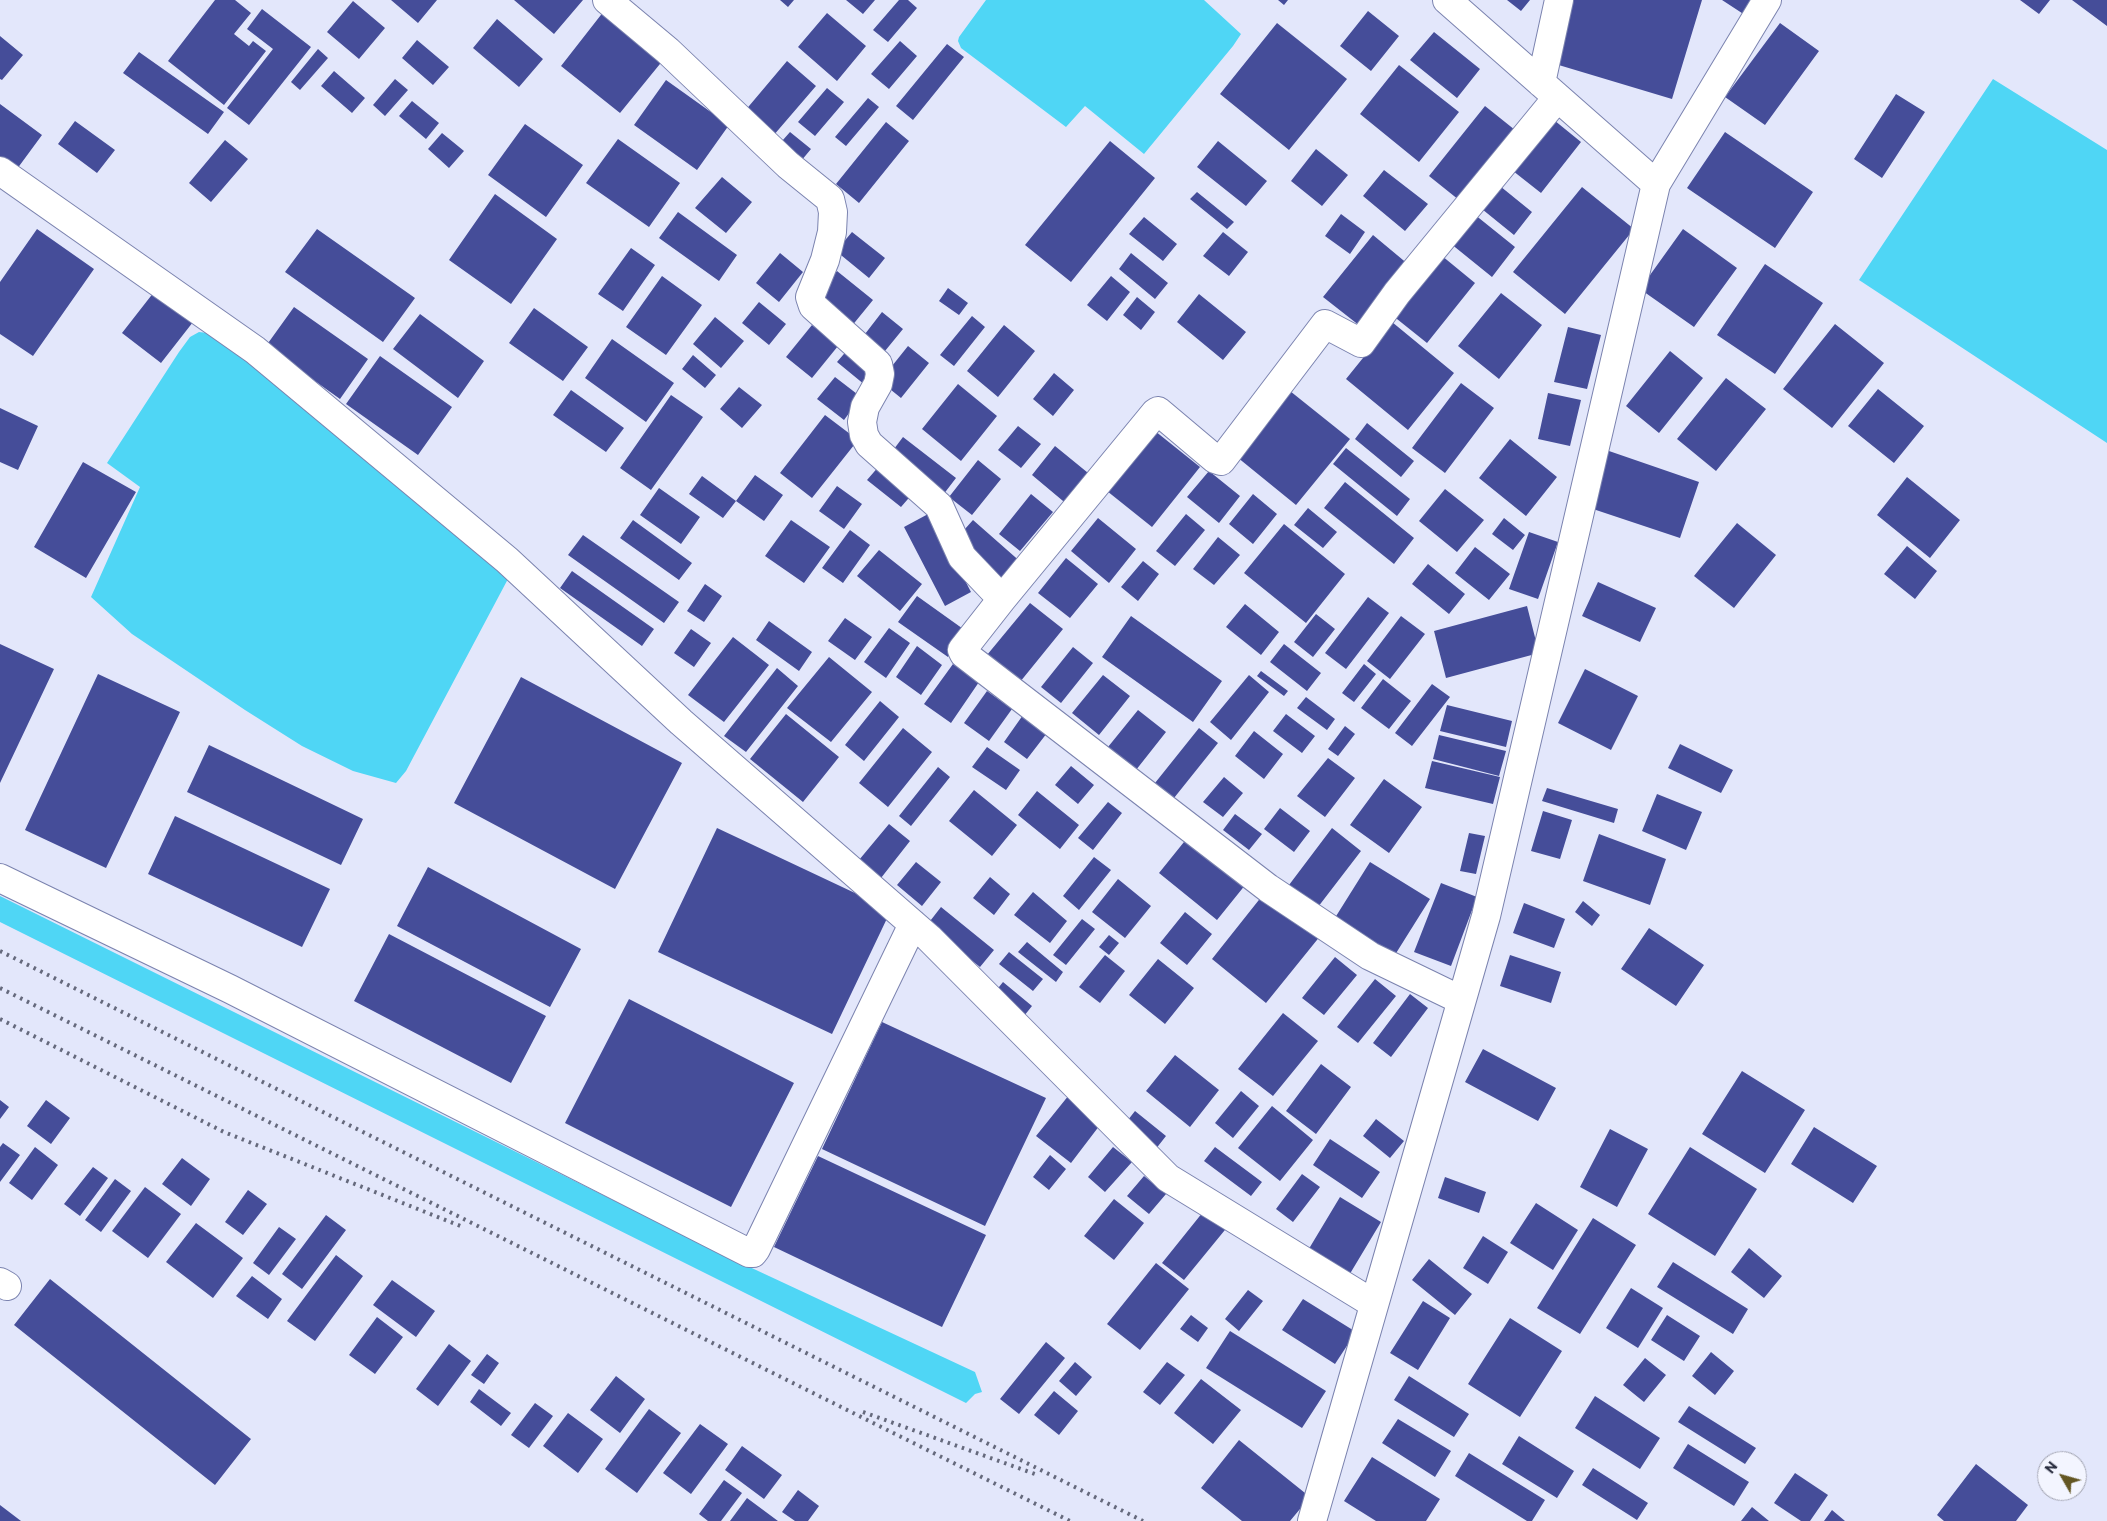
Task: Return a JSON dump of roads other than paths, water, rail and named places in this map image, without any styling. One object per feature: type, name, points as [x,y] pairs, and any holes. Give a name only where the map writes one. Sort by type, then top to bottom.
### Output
[{"type":"street","points":[[607,0],[668,51],[788,165],[830,199],[834,212],[832,232],[825,260],[810,297],[813,306],[878,364],[880,374],[878,384],[865,407],[862,422],[864,434],[869,444],[939,506],[962,557],[1002,599]]},
{"type":"street","points":[[1447,0],[1656,184]]},
{"type":"street","points":[[1461,1000],[1370,956],[1268,888],[970,660],[962,650],[1037,555],[1155,413],[1158,411],[1215,459],[1221,461],[1325,324],[1361,343],[1396,293],[1549,90],[1559,0]]},
{"type":"street","points":[[1312,1521],[1486,916],[1656,184],[1767,0]]},
{"type":"street","points":[[0,171],[263,356],[507,560],[681,722],[913,924],[1168,1178],[1374,1304]]},
{"type":"street","points":[[0,878],[230,989],[749,1253],[753,1253],[756,1249],[913,924]]},
{"type":"water","points":[[986,0],[1204,0],[1241,34],[1144,154],[1085,106],[1066,127],[961,48],[958,41],[959,37]]},
{"type":"water","points":[[1993,79],[2107,150],[2107,443],[1859,280]]},
{"type":"water","points":[[199,332],[216,334],[509,577],[406,771],[396,783],[353,771],[302,746],[132,634],[91,597],[140,487],[107,463],[179,352],[190,337]]},
{"type":"water","points":[[0,896],[726,1256],[975,1372],[982,1392],[975,1394],[966,1403],[0,922]]},
{"type":"railway","points":[[0,951],[1143,1521]]},
{"type":"railway","points":[[0,988],[1070,1521]]},
{"type":"railway","points":[[0,1019],[224,1132],[463,1227]]},
{"type":"railway","points":[[863,1412],[1035,1474]]}]
